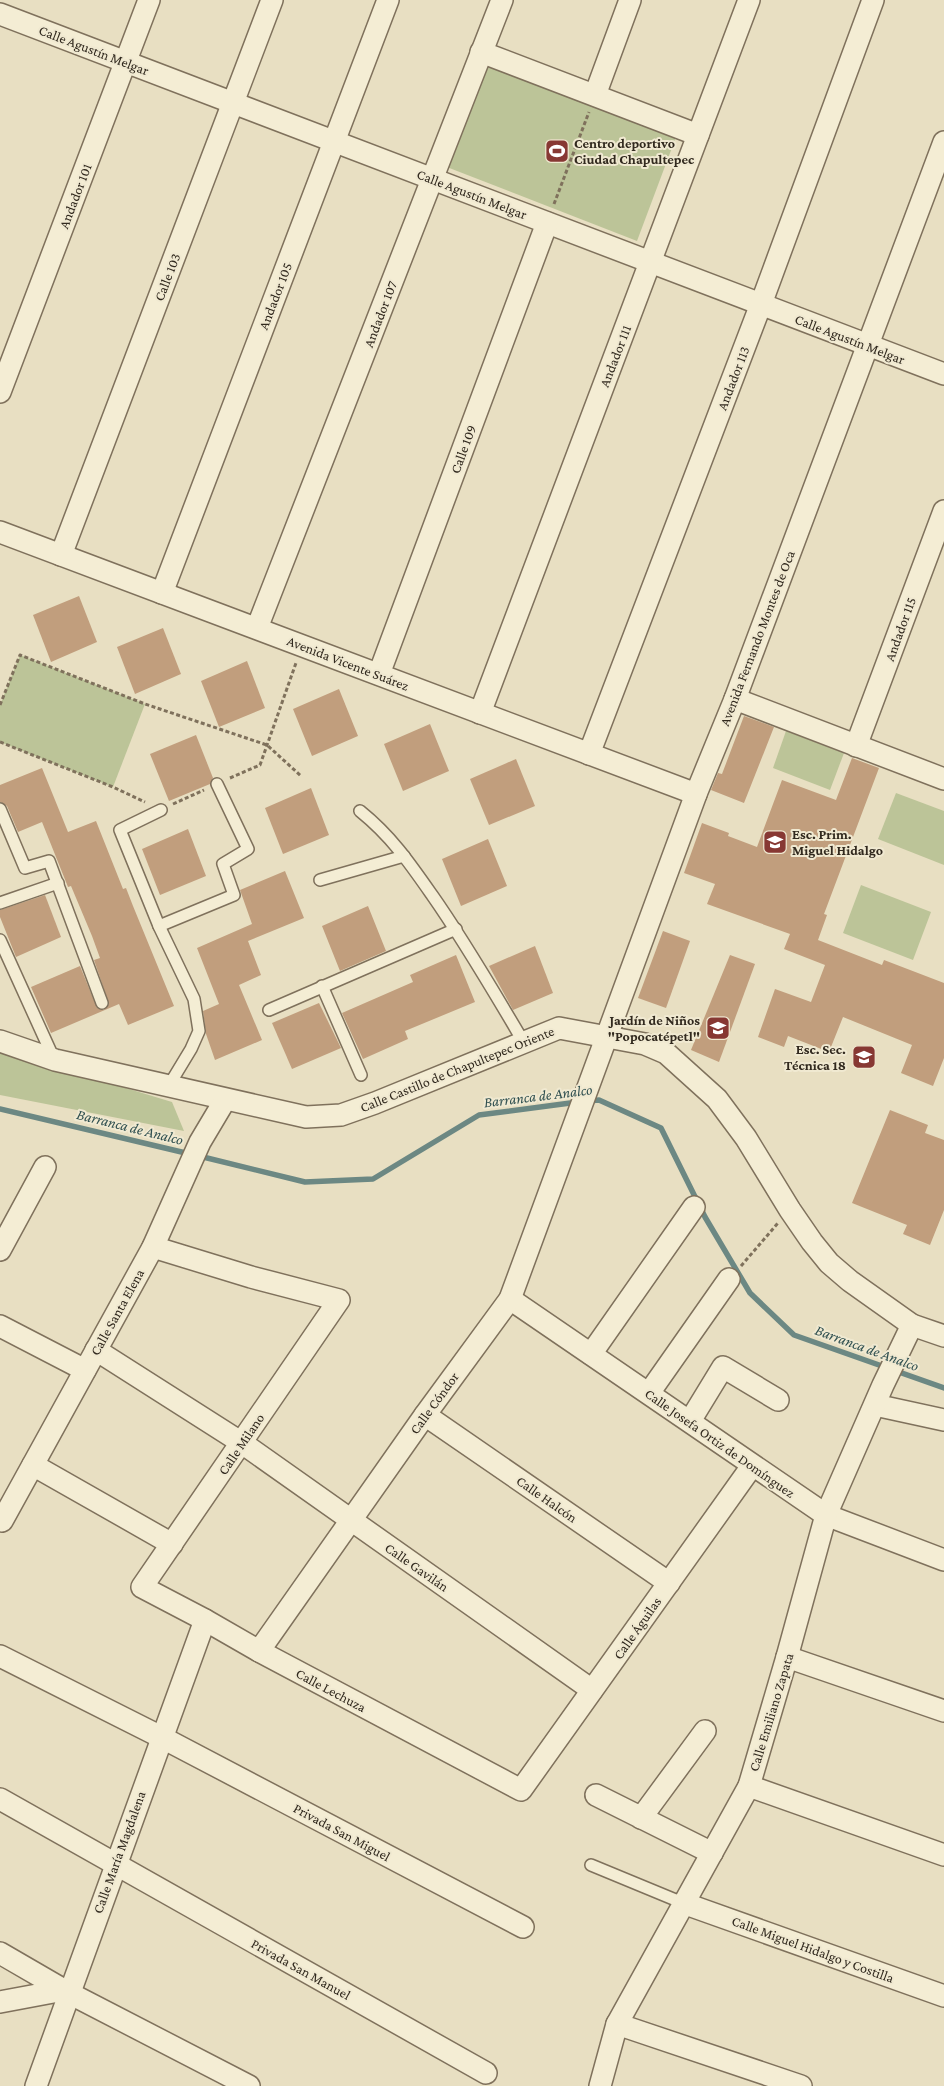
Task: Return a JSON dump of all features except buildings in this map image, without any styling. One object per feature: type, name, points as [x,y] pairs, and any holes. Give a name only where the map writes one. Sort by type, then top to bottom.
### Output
[{"type":"street","name":"Andador 101","points":[[0,392],[149,0]]},
{"type":"street","name":"Calle 103","points":[[62,555],[272,0]]},
{"type":"street","name":"Andador 105","points":[[162,593],[388,0]]},
{"type":"street","name":"Andador 107","points":[[257,628],[502,0]]},
{"type":"street","points":[[595,95],[630,0]]},
{"type":"street","name":"Andador 111","points":[[480,713],[749,0]]},
{"type":"street","name":"Andador 113","points":[[589,754],[761,304],[873,0]]},
{"type":"street","name":"Calle Agustín Melgar","points":[[0,14],[944,374]]},
{"type":"street","points":[[482,52],[698,136]]},
{"type":"street","name":"Avenida Fernando Montes de Oca","points":[[569,1134],[944,142]]},
{"type":"street","name":"Calle 109","points":[[379,674],[547,223]]},
{"type":"street","name":"Andador 115","points":[[856,746],[944,511]]},
{"type":"street","name":"Avenida Vicente Suárez","points":[[0,532],[696,794]]},
{"type":"street","points":[[735,699],[944,779]]},
{"type":"street","name":"Calle Castillo de Chapultepec Oriente","points":[[0,1041],[55,1060],[306,1117],[341,1115],[375,1103],[523,1041],[560,1028],[645,1044],[666,1053],[718,1099],[746,1138],[790,1210],[829,1263],[850,1281],[912,1325],[944,1336]]},
{"type":"street","name":"Calle Santa Elena","points":[[2,1521],[152,1247],[200,1142],[225,1100]]},
{"type":"street","name":"Calle Cóndor","points":[[259,1652],[425,1415],[510,1299],[569,1134]]},
{"type":"street","points":[[0,1250],[45,1167]]},
{"type":"street","points":[[591,1354],[694,1207]]},
{"type":"street","name":"Calle Milano","points":[[142,1587],[338,1300],[251,1277],[152,1247]]},
{"type":"street","points":[[649,1393],[729,1279]]},
{"type":"street","name":"Calle Josefa Ortiz de Domínguez","points":[[510,1299],[826,1515],[944,1560]]},
{"type":"street","name":"Calle Emiliano Zapata","points":[[600,2086],[617,2024],[749,1786],[788,1657],[826,1515],[883,1385],[912,1325]]},
{"type":"street","points":[[0,1326],[85,1370]]},
{"type":"street","name":"Calle Gavilán","points":[[96,1350],[242,1443],[592,1690]]},
{"type":"street","points":[[690,1421],[723,1367],[778,1400]]},
{"type":"street","points":[[875,1405],[944,1420]]},
{"type":"street","name":"Calle Halcón","points":[[425,1415],[669,1582]]},
{"type":"street","points":[[32,1465],[172,1544]]},
{"type":"street","name":"Calle Águilas","points":[[521,1790],[752,1466]]},
{"type":"street","name":"Calle Lechuza","points":[[142,1587],[205,1620],[259,1652],[521,1790]]},
{"type":"street","name":"Calle María Magdalena","points":[[36,2086],[66,1991],[205,1620]]},
{"type":"street","name":"Privada San Miguel","points":[[0,1656],[161,1737],[523,1927]]},
{"type":"street","points":[[788,1657],[944,1712]]},
{"type":"street","points":[[641,1818],[705,1731]]},
{"type":"street","points":[[749,1786],[944,1855]]},
{"type":"street","points":[[596,1795],[712,1853]]},
{"type":"street","name":"Privada San Manuel","points":[[0,1799],[486,2073]]},
{"type":"street","name":"Calle Miguel Hidalgo y Costilla","points":[[683,1903],[944,1996]]},
{"type":"street","points":[[0,1953],[66,1991],[249,2086]]},
{"type":"street","points":[[0,2002],[66,1991]]},
{"type":"street","points":[[617,2024],[801,2086]]},
{"type":"lane","points":[[159,926],[234,895],[223,864],[248,849],[217,784]]},
{"type":"lane","points":[[0,809],[25,868],[49,861],[102,1003]]},
{"type":"lane","points":[[161,810],[120,830],[159,926],[194,1000],[199,1031],[191,1050],[168,1087]]},
{"type":"lane","points":[[360,811],[382,829],[404,856],[456,929],[523,1041]]},
{"type":"lane","points":[[320,880],[404,856]]},
{"type":"lane","points":[[0,903],[58,883]]},
{"type":"lane","points":[[269,1010],[456,929]]},
{"type":"lane","points":[[0,940],[55,1060]]},
{"type":"lane","points":[[322,986],[361,1075]]},
{"type":"lane","points":[[591,1865],[683,1903]]},
{"type":"path","points":[[547,223],[595,95]]},
{"type":"path","points":[[0,742],[113,787],[161,810],[260,765],[302,646]]},
{"type":"path","points":[[0,705],[20,655],[145,704],[267,745],[300,776]]},
{"type":"path","points":[[756,1250],[790,1210]]},
{"type":"green space","name":"Centro deportivo Ciudad Chapultepec","points":[[478,61],[676,137],[637,241],[439,164]]},
{"type":"green space","points":[[20,655],[145,704],[113,787],[0,742],[0,705]]},
{"type":"green space","points":[[786,731],[844,753],[830,790],[773,768]]},
{"type":"green space","points":[[896,793],[944,811],[944,865],[878,839]]},
{"type":"green space","points":[[861,885],[931,912],[913,960],[843,933]]},
{"type":"green space","points":[[0,1050],[172,1102],[184,1131],[0,1095]]},
{"type":"waterway","name":"Barranca de Analco","points":[[587,1101],[599,1100],[661,1128],[705,1217],[750,1293],[794,1335],[944,1388]]},
{"type":"waterway","name":"Barranca de Analco","points":[[199,1156],[305,1182],[373,1179],[479,1115],[578,1102]]},
{"type":"waterway","name":"Barranca de Analco","points":[[0,1109],[190,1154]]},
{"type":"place","name":"Centro deportivo Ciudad Chapultepec","points":[[557,151]]},
{"type":"place","name":"Esc. Prim. Miguel Hidalgo","points":[[775,842]]},
{"type":"place","name":"Jardín de Niños \"Popocatépetl\"","points":[[718,1028]]},
{"type":"place","name":"Esc. Sec. Técnica 18","points":[[864,1057]]}]
